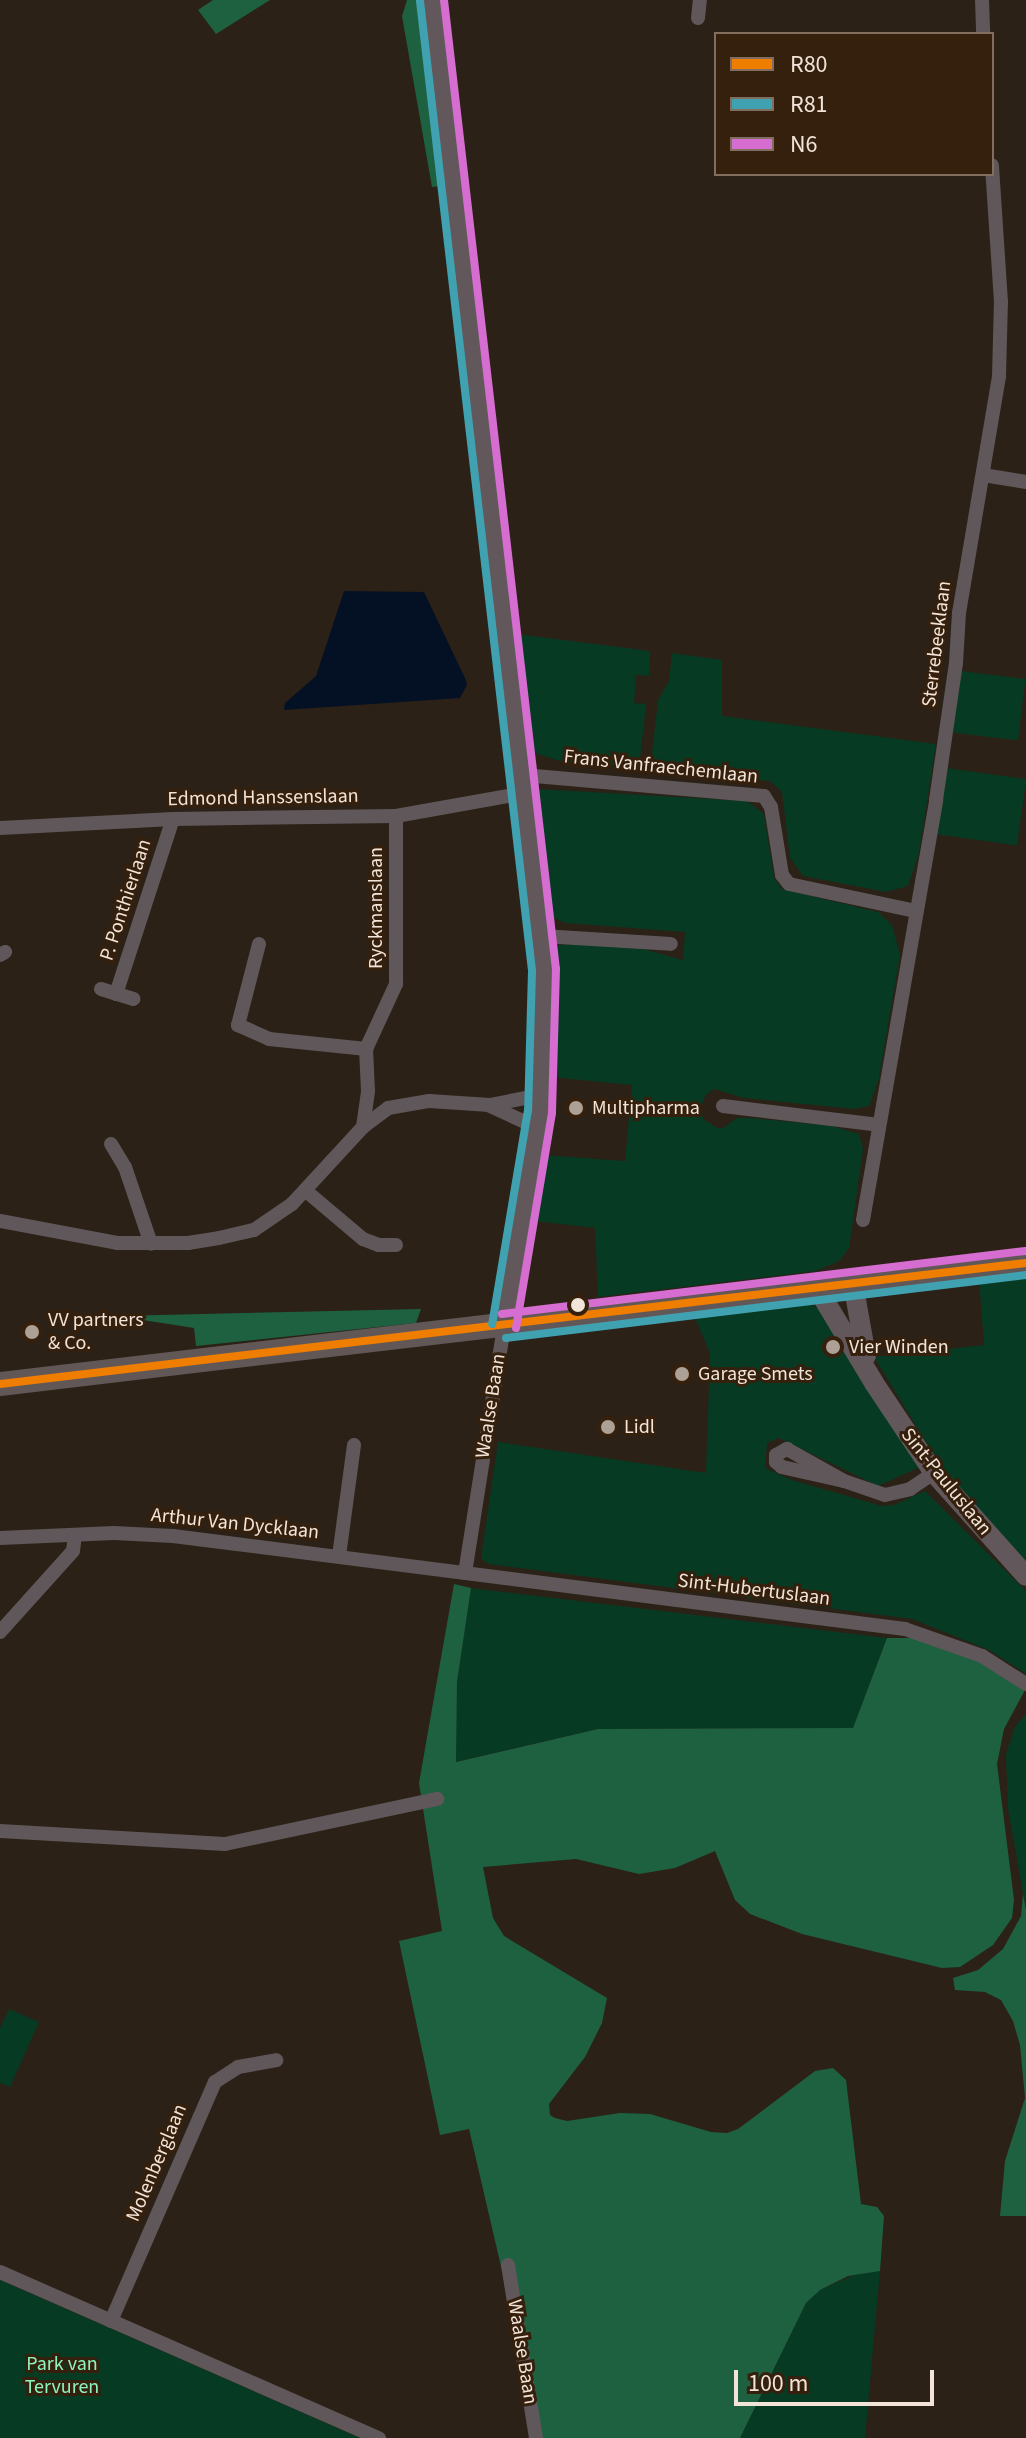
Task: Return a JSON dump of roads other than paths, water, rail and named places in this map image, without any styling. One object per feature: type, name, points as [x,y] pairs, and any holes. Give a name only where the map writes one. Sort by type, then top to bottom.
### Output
[{"type":"main road","points":[[0,1384],[1026,1263]]},
{"type":"street","name":"Waalse Baan","points":[[432,0],[542,936],[538,1128],[465,1573]]},
{"type":"street","points":[[698,18],[700,0]]},
{"type":"street","points":[[982,0],[983,32]]},
{"type":"street","name":"Sterrebeeklaan","points":[[863,1220],[916,911],[1001,351],[993,176]]},
{"type":"street","points":[[983,475],[1026,482]]},
{"type":"street","name":"Edmond Hanssenslaan","points":[[0,828],[173,819],[396,816],[524,784]]},
{"type":"street","name":"Frans Vanfraechemlaan","points":[[524,784],[764,796],[771,807],[782,875],[787,883],[916,911]]},
{"type":"street","name":"Ryckmanslaan","points":[[363,1127],[368,1091],[366,1049],[396,984],[396,816]]},
{"type":"street","name":"P. Ponthierlaan","points":[[116,994],[173,819]]},
{"type":"street","points":[[542,936],[671,944]]},
{"type":"street","points":[[259,944],[238,1025],[269,1039],[366,1049]]},
{"type":"street","name":"P. Ponthierlaan","points":[[101,989],[134,999]]},
{"type":"street","points":[[368,1091],[388,1108]]},
{"type":"street","points":[[0,1221],[77,1237],[151,1244],[188,1243],[254,1230],[306,1191],[363,1127],[388,1108],[429,1101],[490,1105],[541,1095]]},
{"type":"street","points":[[490,1105],[538,1128]]},
{"type":"street","points":[[723,1106],[879,1125]]},
{"type":"street","points":[[111,1144],[125,1167],[151,1244]]},
{"type":"street","points":[[306,1191],[363,1239],[379,1245],[396,1245]]},
{"type":"street","name":"Sint-Pauluslaan","points":[[853,1283],[862,1342],[874,1383]]},
{"type":"street","name":"Sint-Pauluslaan","points":[[817,1288],[874,1383],[934,1473],[1026,1576]]},
{"type":"street","points":[[339,1556],[354,1445]]},
{"type":"street","points":[[844,1481],[874,1493],[894,1494],[910,1489],[934,1473]]},
{"type":"street","points":[[0,1632],[73,1551],[75,1535]]},
{"type":"street","name":"Arthur Van Dycklaan","points":[[0,1538],[173,1536],[465,1573]]},
{"type":"street","name":"Sint-Hubertuslaan","points":[[465,1573],[905,1629],[982,1656],[1026,1684]]},
{"type":"street","points":[[0,1831],[225,1844],[437,1799]]},
{"type":"street","name":"Molenberglaan","points":[[111,2321],[215,2082],[238,2067],[276,2060]]},
{"type":"street","name":"Waalse Baan","points":[[508,2265],[536,2438]]},
{"type":"street","points":[[0,2272],[379,2438]]},
{"type":"water","points":[[344,591],[424,592],[465,678],[467,685],[460,698],[284,710],[285,703],[316,676]]},
{"type":"waterway","points":[[697,1315],[798,1303]]},
{"type":"waterway","points":[[660,1320],[688,1316]]},
{"type":"place","name":"Multipharma","points":[[576,1108]]},
{"type":"place","name":"VV partners & Co.","points":[[32,1332]]},
{"type":"place","name":"Vier Winden","points":[[833,1347]]},
{"type":"place","name":"Garage Smets","points":[[682,1374]]},
{"type":"place","name":"Lidl","points":[[608,1427]]},
{"type":"park label","name":"Park van Tervuren","points":[[62,2376]]}]
